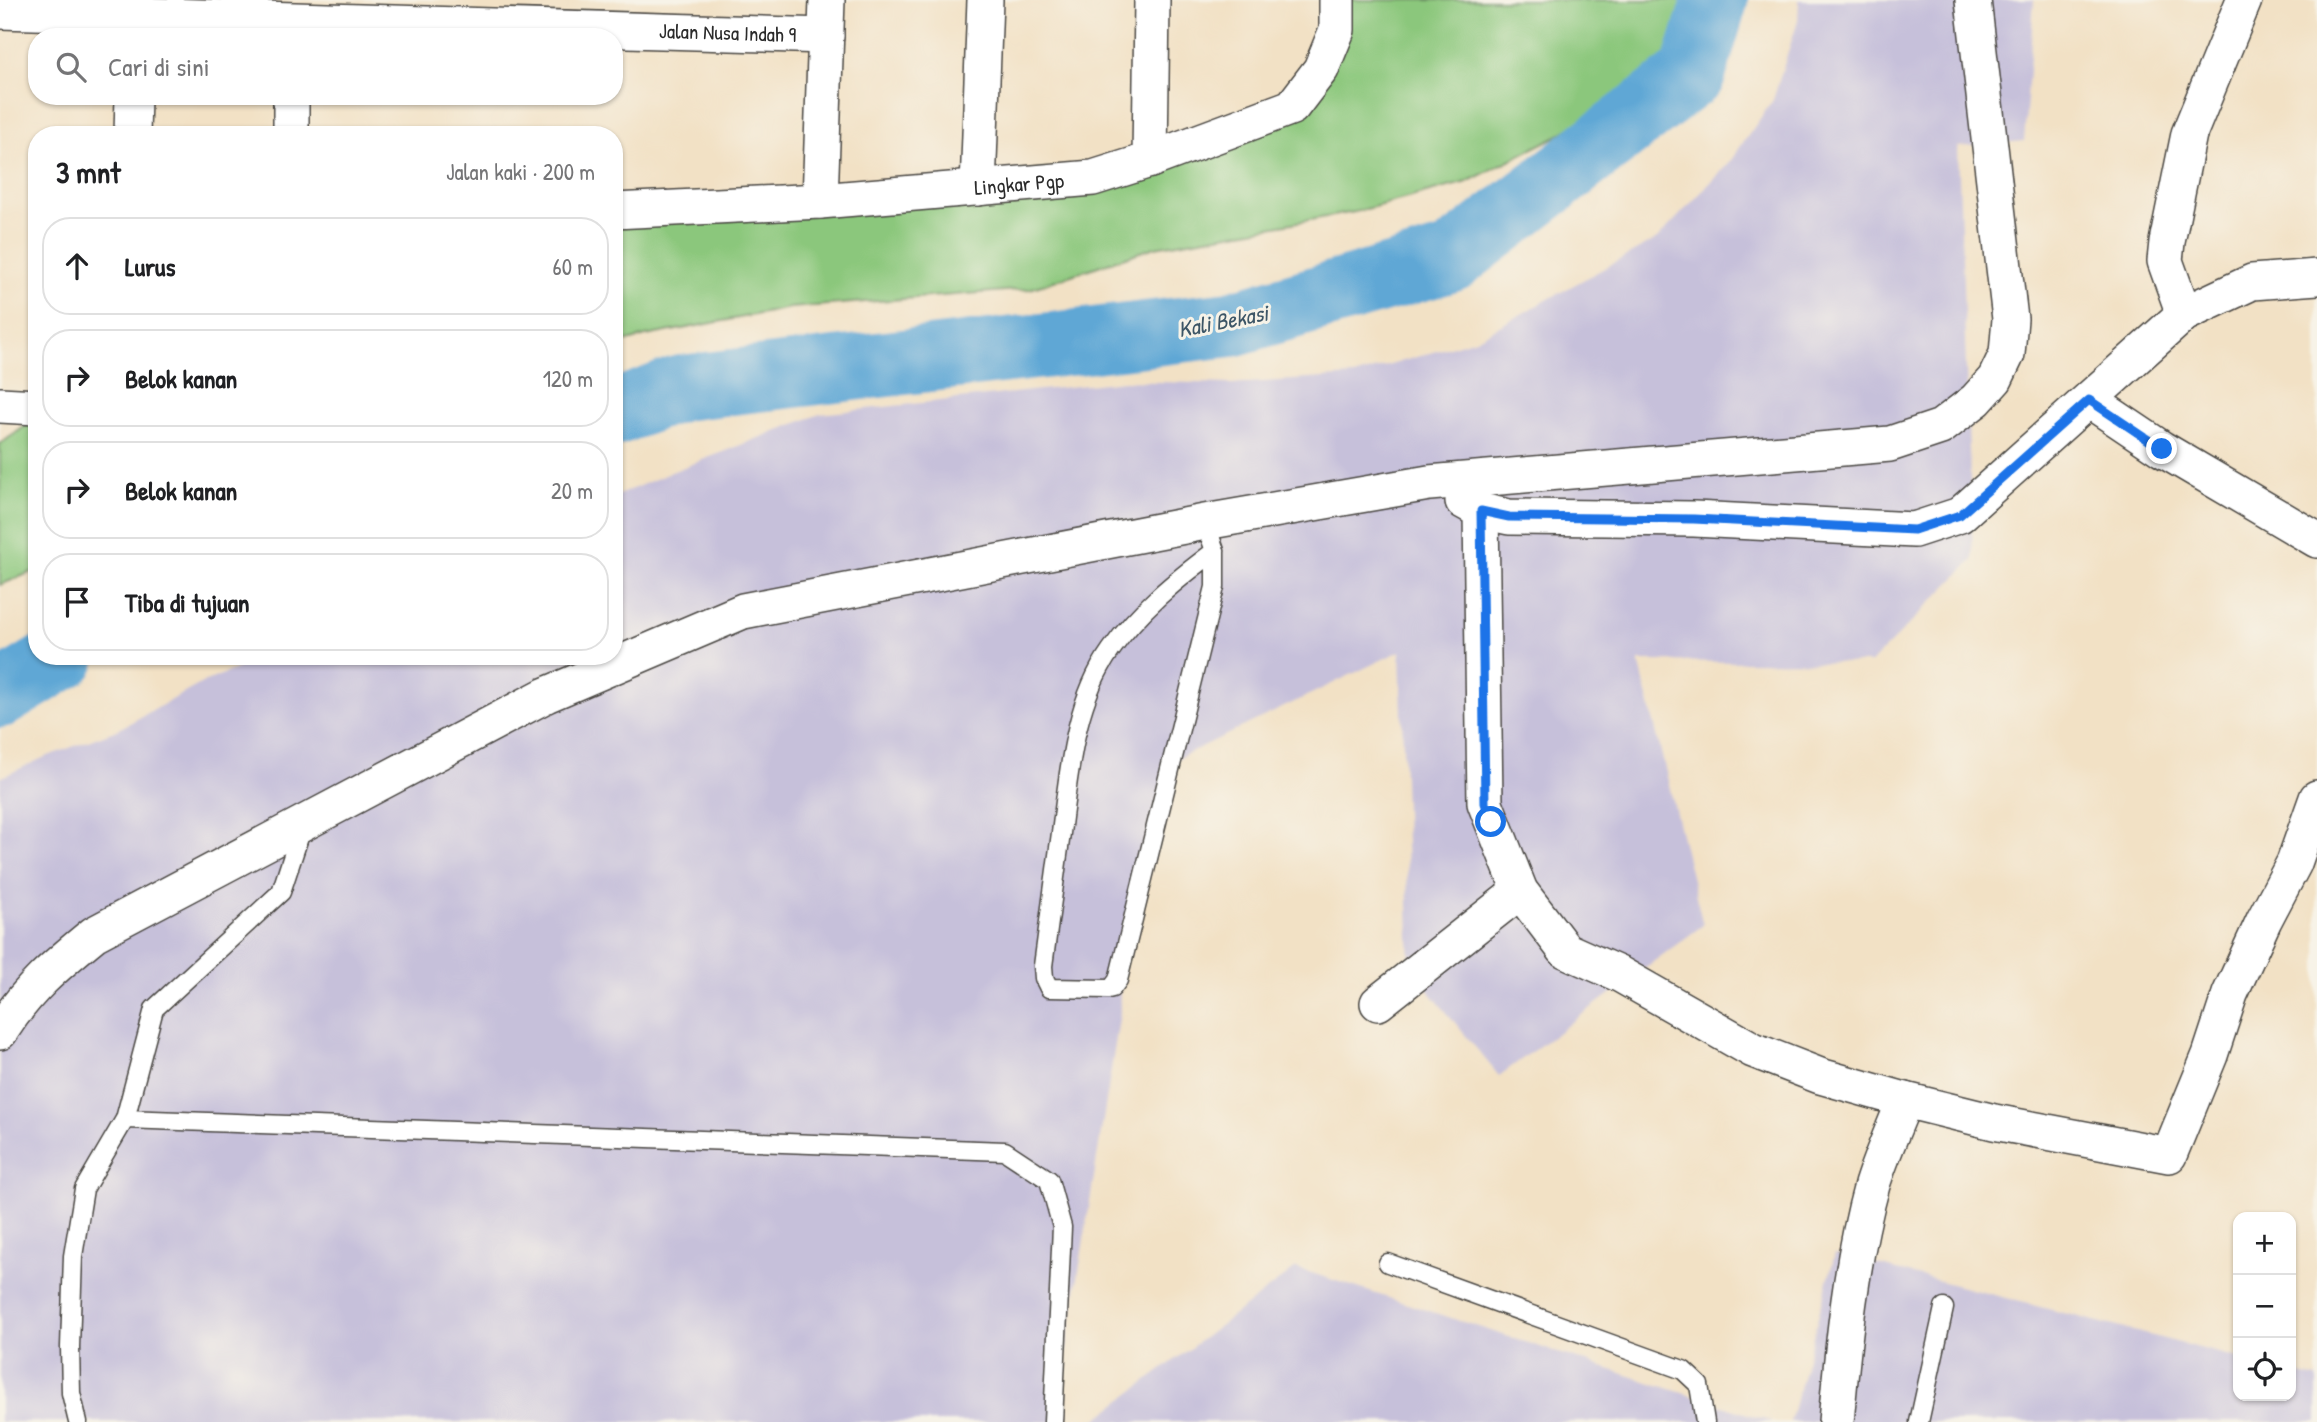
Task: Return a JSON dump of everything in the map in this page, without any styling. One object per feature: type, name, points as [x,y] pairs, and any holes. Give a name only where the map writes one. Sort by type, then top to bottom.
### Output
[{"type":"street","points":[[820,201],[827,0]]},
{"type":"street","points":[[978,188],[985,0]]},
{"type":"street","points":[[1150,160],[1152,0]]},
{"type":"street","name":"Lingkar Pgp","points":[[623,211],[820,201],[1093,178],[1150,160],[1292,107],[1321,69],[1337,30],[1338,0]]},
{"type":"street","points":[[623,662],[743,611],[1210,536],[1429,483],[1891,444],[1941,426],[1976,400],[1995,379],[2007,354],[2010,319],[1973,0]]},
{"type":"street","points":[[2184,314],[2165,261],[2167,242],[2189,134],[2244,0]]},
{"type":"street","name":"Jalan Nusa Indah 9","points":[[0,11],[133,26],[292,28],[501,13],[826,36]]},
{"type":"street","points":[[132,126],[133,105]]},
{"type":"street","points":[[291,105],[291,126]]},
{"type":"street","points":[[1429,483],[1481,511],[1509,517],[1694,519],[1914,530],[1960,515],[2184,314],[2252,282],[2317,277]]},
{"type":"street","points":[[2089,400],[2162,449],[2317,540]]},
{"type":"street","points":[[0,405],[28,407]]},
{"type":"street","points":[[1481,511],[1485,803],[1520,891],[1565,950],[1621,975],[1753,1050],[1820,1076],[1994,1122],[2169,1155],[2210,1055],[2230,994],[2294,863],[2317,798]]},
{"type":"street","points":[[0,1032],[16,1006],[45,974],[94,934],[546,695],[616,665]]},
{"type":"street","points":[[1378,1003],[1520,891]]},
{"type":"street","points":[[1836,1422],[1842,1350],[1858,1247],[1873,1184],[1905,1100]]},
{"type":"lane","points":[[1210,536],[1215,587],[1118,980],[1108,989],[1049,988],[1044,978],[1045,952],[1071,758],[1088,692],[1110,652],[1136,619],[1178,579],[1210,536]]},
{"type":"lane","points":[[78,1422],[71,1393],[70,1347],[73,1256],[84,1189],[125,1119],[154,1009],[281,892],[303,824]]},
{"type":"lane","points":[[125,1119],[1005,1150],[1049,1180],[1062,1227],[1053,1422]]},
{"type":"lane","points":[[1388,1263],[1683,1370],[1699,1385],[1704,1422]]},
{"type":"lane","points":[[1919,1422],[1944,1308]]},
{"type":"shaded area","points":[[1799,0],[2034,0],[2024,141],[1958,147],[1973,560],[1871,663],[1639,661],[1703,925],[1499,1076],[1410,968],[1400,651],[1168,763],[1119,941],[1120,1013],[1055,1422],[0,1422],[0,778],[43,758],[117,730],[204,682],[245,665],[623,665],[623,493],[820,414],[1124,381],[1232,384],[1354,376],[1476,339],[1657,239],[1729,163],[1773,100],[1798,20]]},
{"type":"shaded area","points":[[1835,1254],[2233,1357],[2233,1401],[2296,1401],[2296,1373],[2317,1378],[2317,1422],[1790,1422]]},
{"type":"shaded area","points":[[1296,1268],[1772,1422],[1093,1422]]},
{"type":"green space","points":[[1337,0],[1686,0],[1683,36],[1629,93],[1557,136],[1467,182],[1355,212],[1155,247],[1030,289],[790,308],[623,342],[623,210],[1150,160],[1292,107]]},
{"type":"green space","points":[[28,424],[28,574],[0,585],[0,444]]},
{"type":"waterway","name":"Kali Bekasi","points":[[623,410],[681,388],[1231,324],[1452,259],[1693,74],[1715,0]]},
{"type":"waterway","name":"Kali Bekasi","points":[[0,695],[49,665]]},
{"type":"route","points":[[1491,822],[1485,803],[1481,511],[1509,517],[1694,519],[1914,530],[1960,515],[2089,400],[2162,449]]}]
